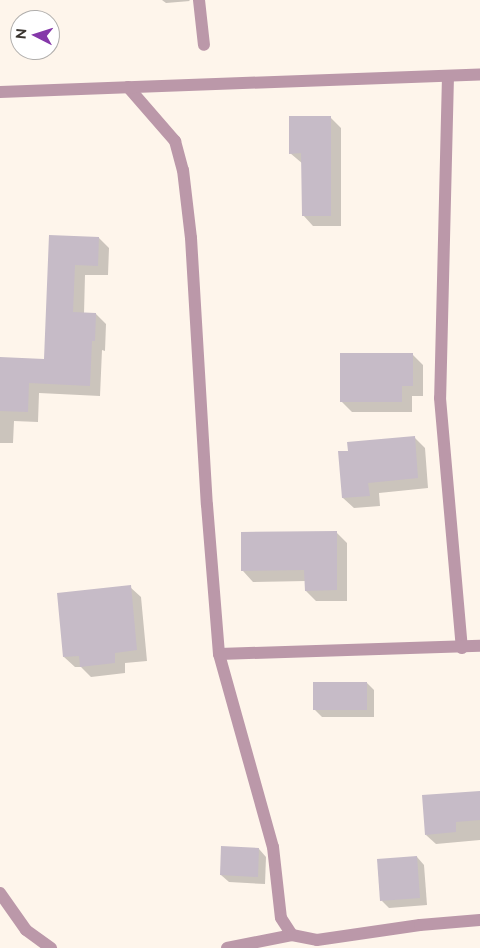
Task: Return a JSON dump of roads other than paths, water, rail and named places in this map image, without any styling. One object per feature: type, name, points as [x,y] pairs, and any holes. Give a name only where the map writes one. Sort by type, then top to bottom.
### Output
[{"type":"street","points":[[199,0],[204,45]]},
{"type":"street","points":[[0,92],[480,74]]},
{"type":"street","points":[[448,76],[440,398],[462,648]]},
{"type":"street","points":[[128,87],[175,141],[183,170],[191,238],[205,485],[220,654],[273,847],[281,918],[292,935]]},
{"type":"street","points":[[220,654],[480,646]]},
{"type":"street","points":[[0,892],[26,930],[51,948]]},
{"type":"street","points":[[227,948],[292,935],[317,940],[420,924],[480,920]]}]
